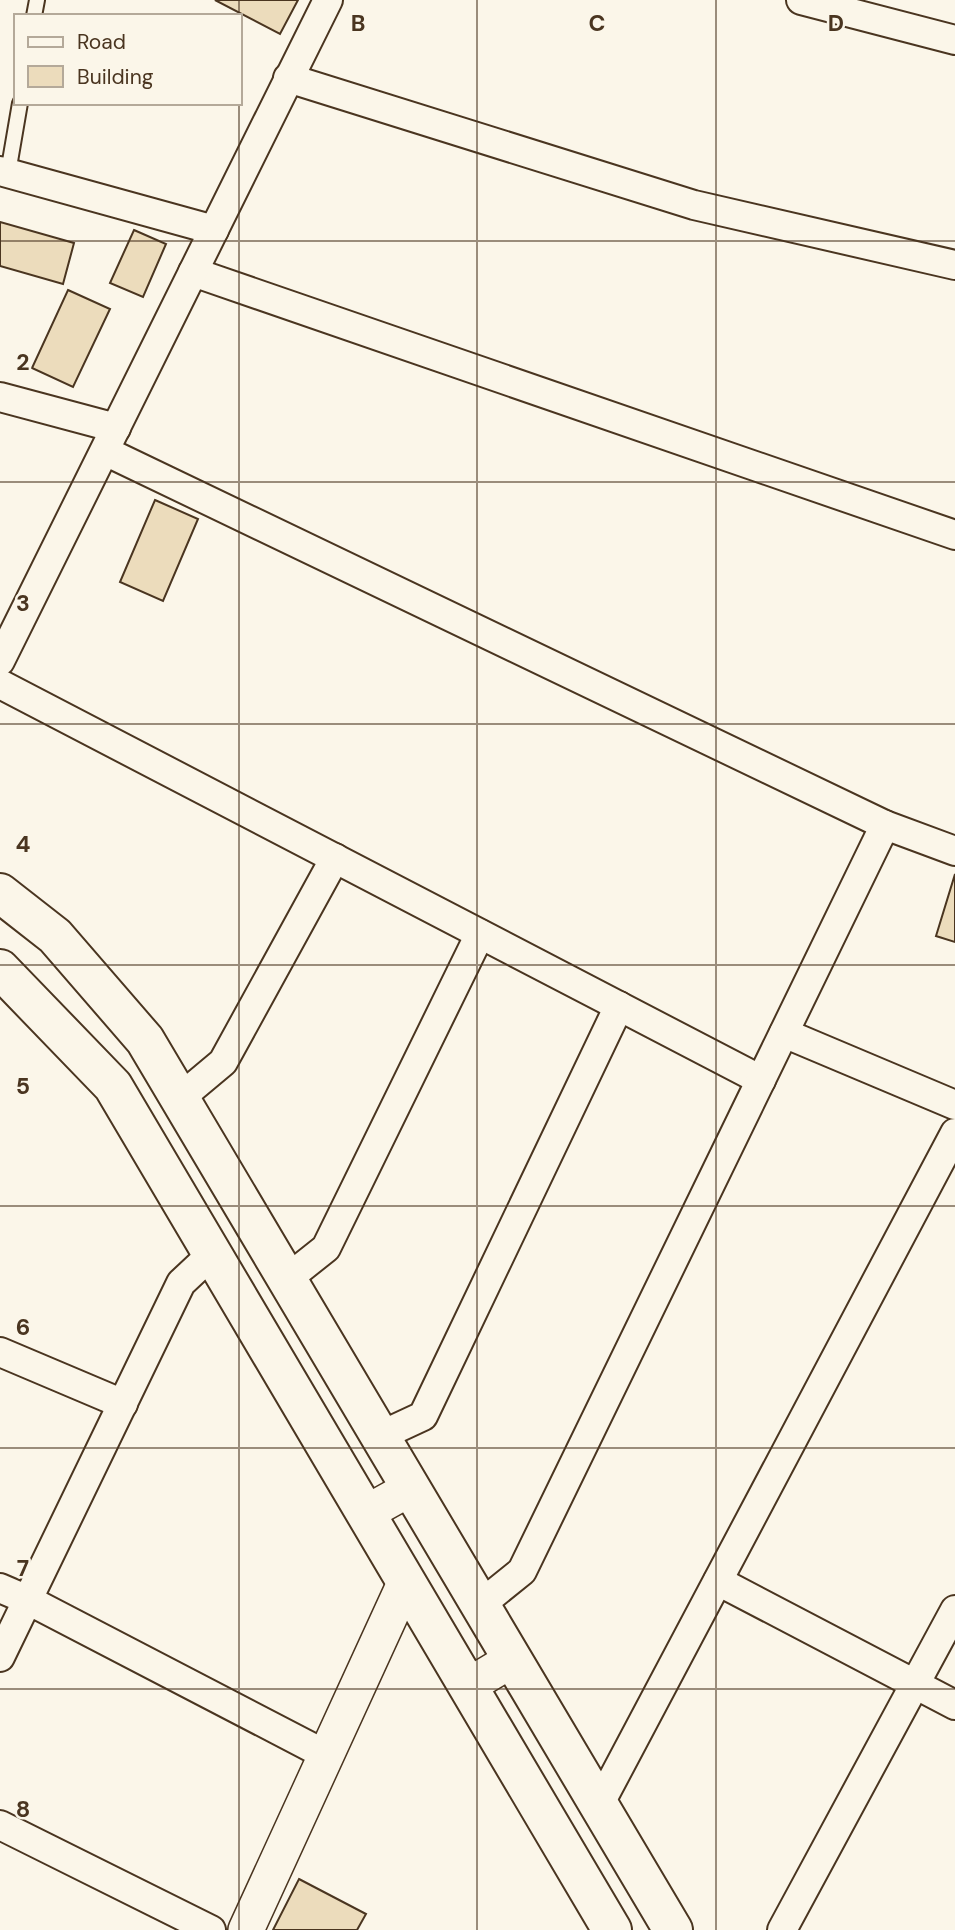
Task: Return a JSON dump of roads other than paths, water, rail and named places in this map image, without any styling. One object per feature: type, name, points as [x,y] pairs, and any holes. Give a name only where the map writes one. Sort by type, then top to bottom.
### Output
[{"type":"main road","points":[[0,892],[55,936],[145,1040],[673,1930]]},
{"type":"main road","points":[[0,969],[113,1086],[612,1930]]},
{"type":"street","points":[[0,661],[328,0]]},
{"type":"street","points":[[801,0],[955,40]]},
{"type":"street","points":[[288,78],[694,205],[955,265]]},
{"type":"street","points":[[4,172],[214,230]]},
{"type":"street","points":[[193,272],[955,535]]},
{"type":"street","points":[[0,397],[110,440],[885,825],[955,851]]},
{"type":"street","points":[[0,684],[761,1080]]},
{"type":"street","points":[[480,1605],[523,1571],[885,825]]},
{"type":"street","points":[[180,1098],[223,1062],[335,858]]},
{"type":"street","points":[[288,1279],[326,1248],[481,934]]},
{"type":"street","points":[[380,1436],[423,1416],[619,1006]]},
{"type":"street","points":[[784,1033],[955,1105]]},
{"type":"street","points":[[599,1805],[955,1133]]},
{"type":"street","points":[[0,1657],[181,1283],[212,1254]]},
{"type":"street","points":[[0,1352],[123,1404]]},
{"type":"street","points":[[366,1513],[411,1488]]},
{"type":"street","points":[[246,1930],[406,1581]]},
{"type":"street","points":[[718,1581],[955,1705]]},
{"type":"street","points":[[0,1588],[326,1755]]},
{"type":"street","points":[[782,1930],[955,1610]]},
{"type":"street","points":[[468,1686],[513,1659]]},
{"type":"street","points":[[0,1825],[211,1930]]},
{"type":"lane","points":[[4,172],[20,105]]}]
